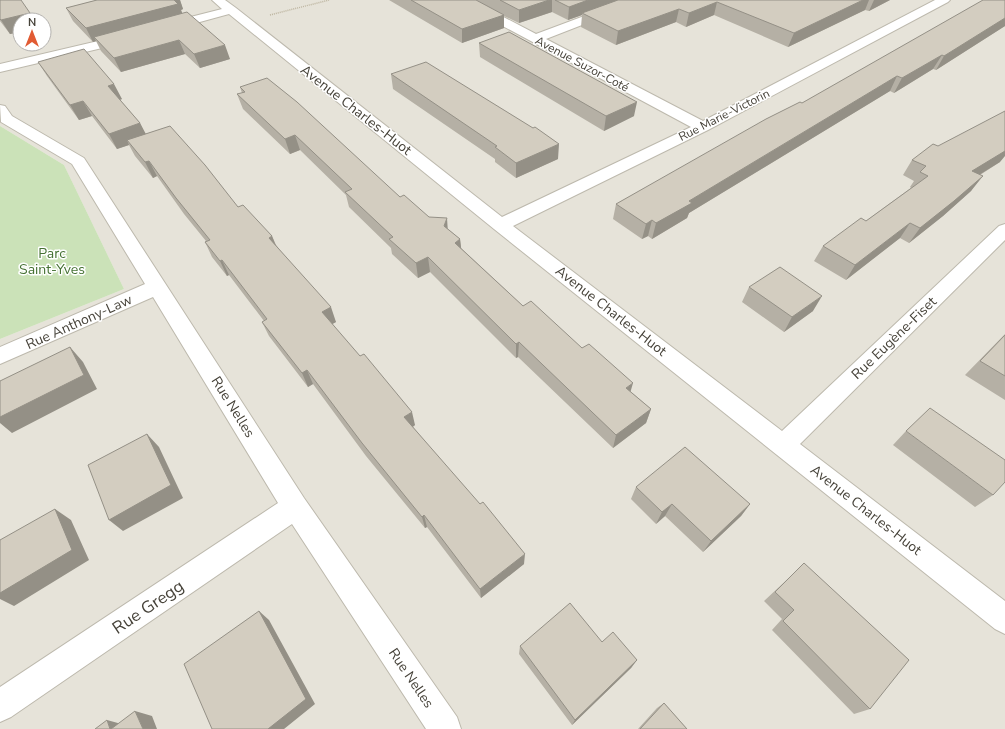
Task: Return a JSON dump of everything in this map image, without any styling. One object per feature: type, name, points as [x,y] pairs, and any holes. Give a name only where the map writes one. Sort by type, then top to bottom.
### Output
[{"type":"street","name":"Avenue Suzor-Coté","points":[[462,0],[703,127]]},
{"type":"street","points":[[535,39],[637,0]]},
{"type":"street","name":"Rue Marie-Victorin","points":[[500,225],[703,127],[944,0]]},
{"type":"street","points":[[155,30],[231,10]]},
{"type":"street","name":"Avenue Charles-Huot","points":[[231,10],[500,225],[1005,619]]},
{"type":"street","points":[[0,68],[140,34]]},
{"type":"street","name":"Rue Nelles","points":[[0,108],[6,119],[78,161],[295,507],[445,729]]},
{"type":"street","name":"Rue Eugène-Fiset","points":[[783,446],[1005,230]]},
{"type":"street","name":"Rue Anthony-Law","points":[[0,356],[157,287]]},
{"type":"street","name":"Rue Gregg","points":[[0,706],[295,507]]},
{"type":"path","points":[[231,10],[330,0]]},
{"type":"shaded area","points":[[0,0],[1005,0],[1005,729],[0,729],[0,339],[124,289],[64,165],[0,126]]},
{"type":"green space","name":"Parc Saint-Yves","points":[[0,126],[64,165],[124,289],[0,339]]},
{"type":"building","points":[[0,0],[21,0],[29,12],[12,12],[12,17],[0,19]]},
{"type":"building","points":[[97,0],[174,0],[178,4],[86,28],[66,8]]},
{"type":"building","points":[[411,0],[476,0],[504,15],[462,29]]},
{"type":"building","points":[[500,0],[549,0],[519,10]]},
{"type":"building","points":[[555,0],[588,0],[569,7]]},
{"type":"building","points":[[618,0],[863,0],[794,33],[717,2],[689,13],[679,9],[618,31],[582,13]]},
{"type":"building","points":[[983,0],[1005,0],[1005,18],[944,56],[942,55],[902,78],[897,76],[689,201],[692,203],[656,223],[652,220],[646,224],[616,204],[766,119],[800,102],[802,103]]},
{"type":"building","points":[[187,12],[225,45],[194,54],[179,40],[114,58],[94,37]]},
{"type":"building","points":[[509,32],[637,102],[606,116],[479,43]]},
{"type":"building","points":[[84,49],[114,84],[108,86],[140,123],[109,134],[83,101],[70,105],[38,62]]},
{"type":"building","points":[[426,62],[533,128],[535,127],[559,144],[516,163],[495,147],[497,146],[391,74]]},
{"type":"building","points":[[267,78],[297,102],[400,197],[404,195],[429,217],[447,218],[444,226],[460,239],[455,243],[523,306],[531,301],[582,348],[589,344],[633,383],[626,388],[651,409],[616,435],[519,342],[516,344],[428,257],[416,263],[389,239],[393,237],[345,192],[352,189],[295,135],[285,139],[237,94],[245,92],[240,87]]},
{"type":"building","points":[[1005,111],[1005,151],[972,171],[983,176],[920,228],[910,223],[855,265],[823,246],[861,218],[866,221],[928,176],[920,172],[926,166],[912,160],[933,144],[938,146]]},
{"type":"building","points":[[170,126],[205,165],[238,207],[243,205],[272,236],[269,238],[331,307],[322,312],[360,356],[364,354],[412,412],[404,417],[480,504],[483,502],[525,554],[480,589],[424,515],[422,517],[362,443],[307,370],[302,373],[262,322],[267,319],[222,260],[220,261],[205,242],[210,240],[176,198],[149,161],[145,162],[127,140]]},
{"type":"building","points":[[780,267],[822,296],[792,317],[749,287]]},
{"type":"building","points":[[1005,335],[1005,376],[980,361]]},
{"type":"building","points":[[70,347],[84,375],[0,417],[0,381]]},
{"type":"building","points":[[930,408],[1005,460],[1005,482],[993,495],[906,431]]},
{"type":"building","points":[[147,434],[171,485],[109,520],[88,465]]},
{"type":"building","points":[[685,447],[750,504],[711,541],[672,504],[662,512],[636,487]]},
{"type":"building","points":[[55,509],[72,550],[0,593],[0,540]]},
{"type":"building","points":[[804,563],[909,660],[870,709],[783,621],[794,610],[775,592]]},
{"type":"building","points":[[570,603],[602,642],[613,632],[637,660],[575,720],[520,646]]},
{"type":"building","points":[[259,611],[306,699],[268,729],[212,729],[184,664]]},
{"type":"building","points":[[664,703],[687,729],[640,729]]},
{"type":"building","points":[[135,711],[143,729],[111,729]]},
{"type":"building","points":[[107,720],[110,729],[95,729]]}]
